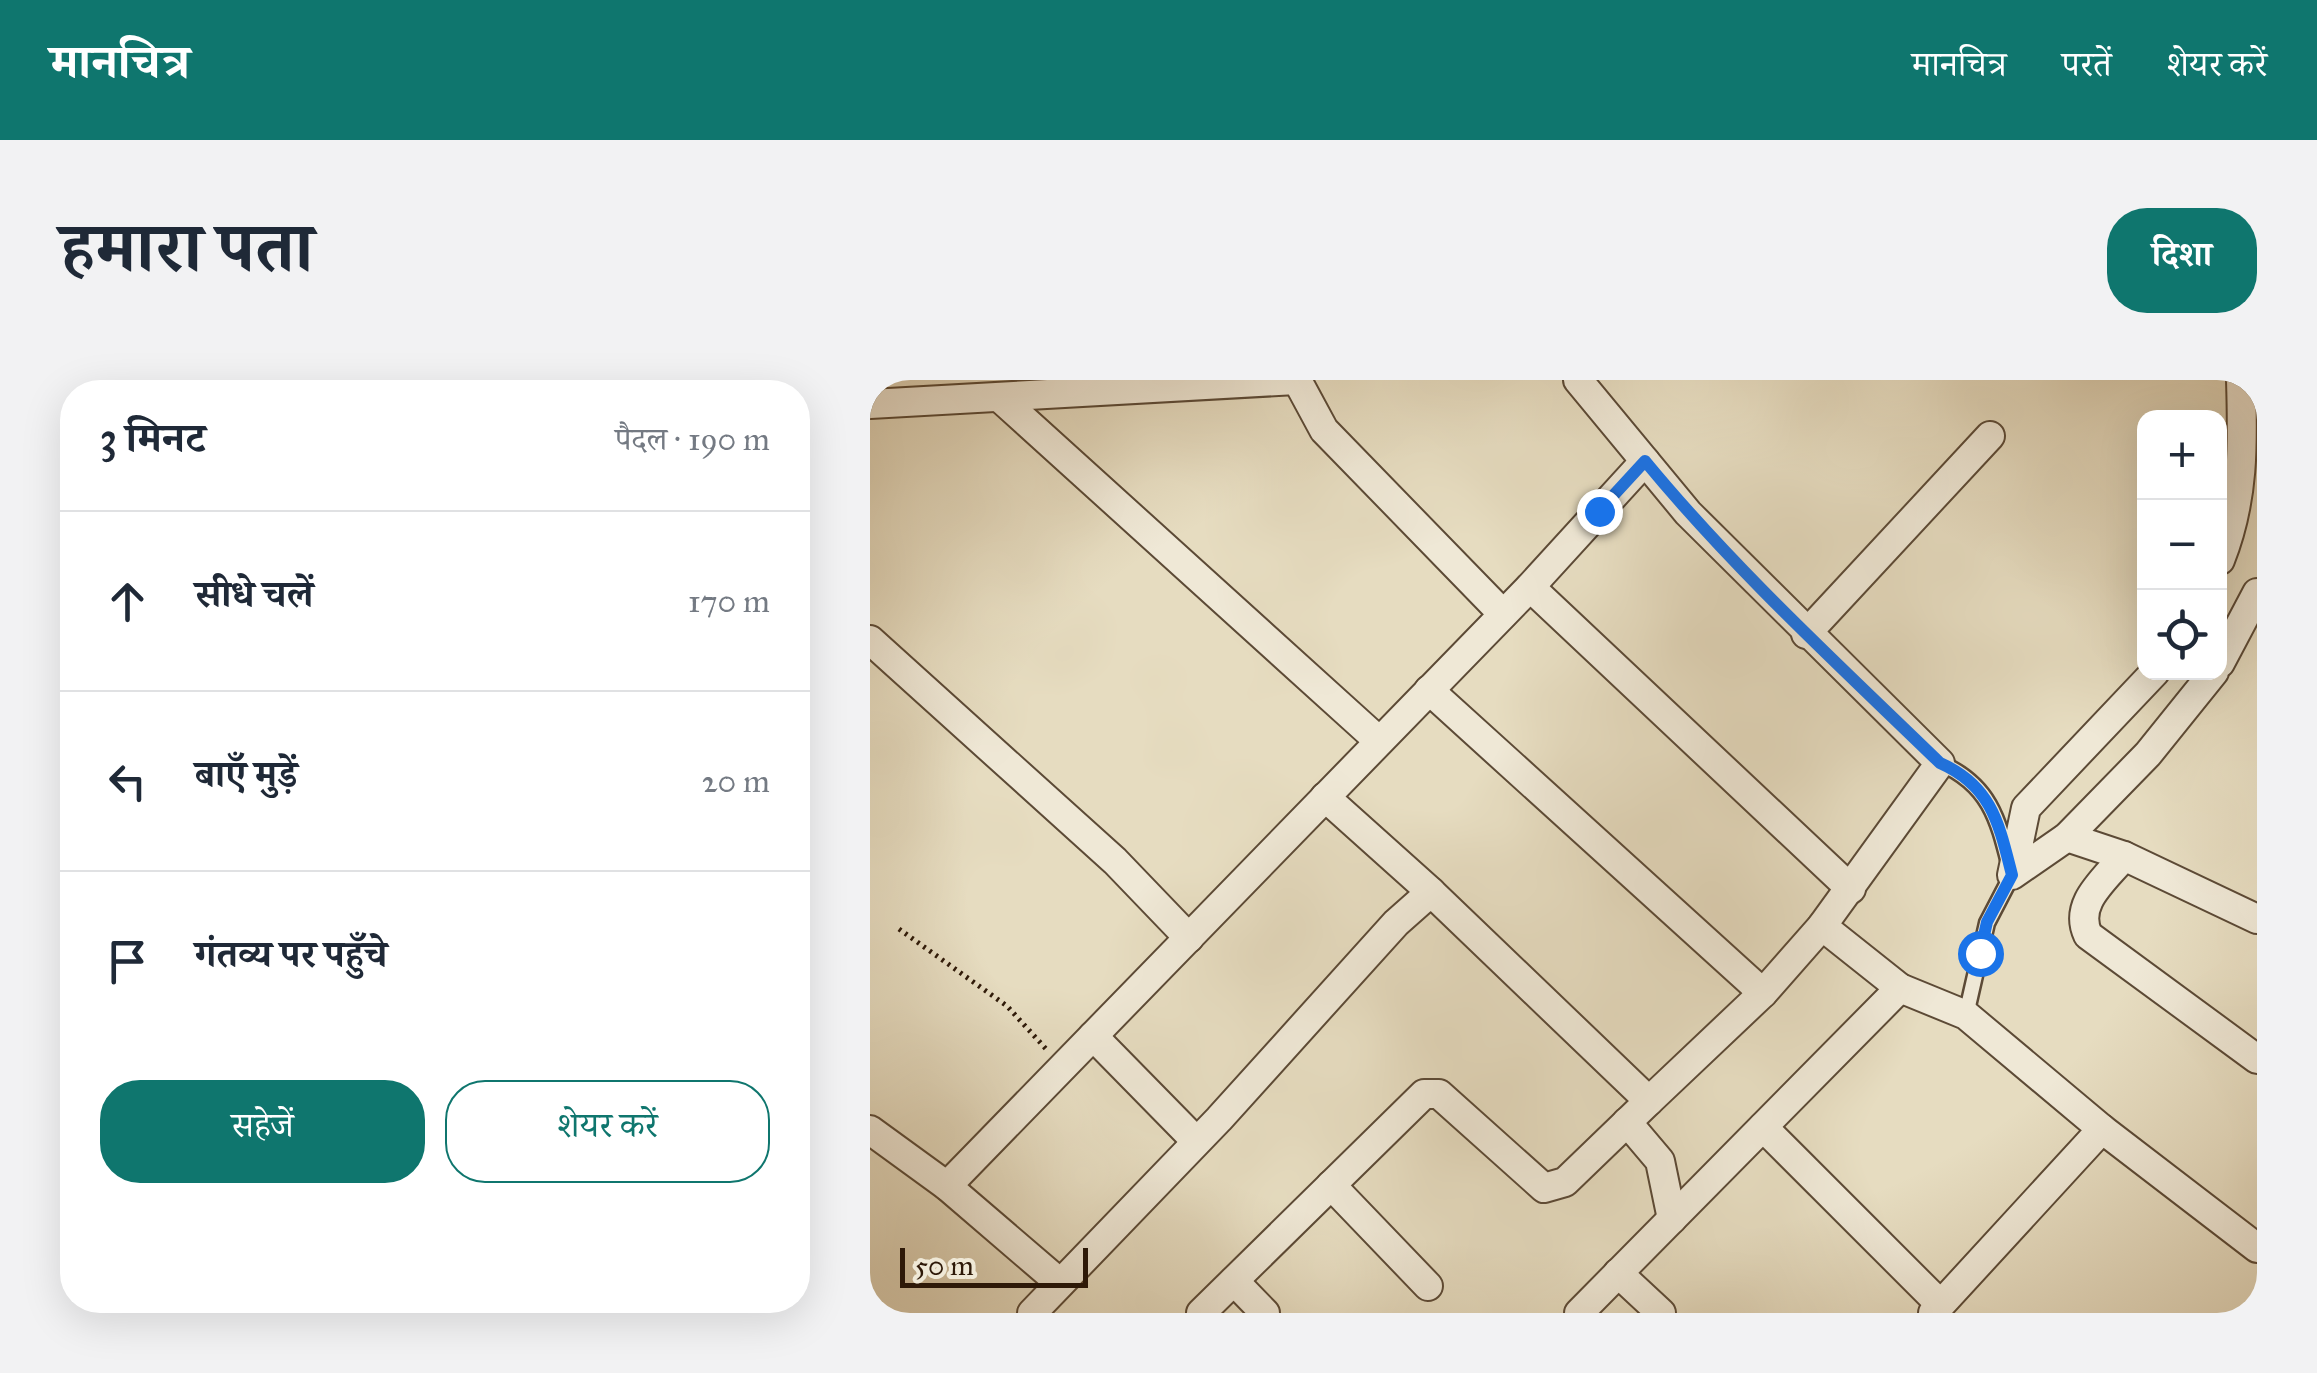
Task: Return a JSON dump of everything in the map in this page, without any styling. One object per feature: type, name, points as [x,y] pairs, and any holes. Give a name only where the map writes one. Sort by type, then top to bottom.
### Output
[{"type":"street","points":[[870,404],[1296,380],[1324,430],[1503,614]]},
{"type":"street","points":[[1201,1313],[1424,1094],[1439,1094],[1544,1188],[1566,1182],[1763,993],[1851,889],[1940,763],[1688,513],[1578,380]]},
{"type":"street","points":[[2227,542],[2244,468],[2241,380]]},
{"type":"street","points":[[999,397],[1380,741]]},
{"type":"street","points":[[1806,634],[1990,436]]},
{"type":"street","points":[[946,1186],[1530,587],[1645,461]]},
{"type":"street","points":[[1530,587],[1851,889]]},
{"type":"street","points":[[2227,650],[2257,593]]},
{"type":"street","points":[[870,640],[1114,861],[1189,938]]},
{"type":"street","points":[[2012,875],[2026,808],[2147,680]]},
{"type":"street","points":[[2012,875],[2067,837],[2148,754],[2208,680]]},
{"type":"street","points":[[1429,690],[1763,993]]},
{"type":"street","points":[[1325,797],[1431,892],[1648,1101]]},
{"type":"street","points":[[2067,837],[2124,856],[2257,919]]},
{"type":"street","points":[[2124,856],[2084,906],[2082,921],[2088,935],[2257,1059]]},
{"type":"street","points":[[1032,1313],[1396,924],[1431,892]]},
{"type":"street","points":[[1822,926],[1900,988],[1966,1015],[2102,1130],[2257,1248]]},
{"type":"street","points":[[1579,1313],[1900,988]]},
{"type":"street","points":[[1093,1036],[1196,1141]]},
{"type":"street","points":[[1626,1122],[1660,1162],[1672,1219]]},
{"type":"street","points":[[1762,1127],[1936,1308],[2102,1130]]},
{"type":"street","points":[[870,1130],[946,1186],[1060,1283]]},
{"type":"street","points":[[1332,1185],[1428,1286]]},
{"type":"street","points":[[1618,1274],[1661,1313]]},
{"type":"street","points":[[1234,1281],[1265,1313]]},
{"type":"lane","points":[[1940,763],[1962,773],[1996,812],[2012,875],[1987,922],[1966,1015]]},
{"type":"path","points":[[899,930],[1007,1006],[1063,1067]]},
{"type":"route","points":[[1599,511],[1645,461],[1688,513],[1806,634],[1940,763],[1962,773],[1996,812],[2012,875],[1987,922],[1980,953]]}]
